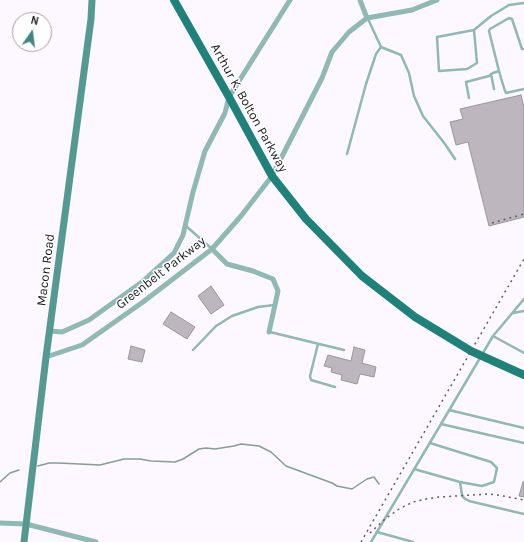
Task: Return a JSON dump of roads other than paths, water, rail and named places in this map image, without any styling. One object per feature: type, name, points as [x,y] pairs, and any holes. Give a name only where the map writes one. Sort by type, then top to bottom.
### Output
[{"type":"main road","name":"Macon Road","points":[[24,542],[46,357],[91,19],[92,0]]},
{"type":"main road","name":"Arthur K. Bolton Parkway","points":[[174,0],[272,176],[306,219],[362,276],[415,317],[471,351],[524,375]]},
{"type":"street","name":"Greenbelt Parkway","points":[[50,331],[62,332],[89,320],[142,282],[174,253],[183,235],[193,192],[205,151],[224,113],[229,97],[290,0]]},
{"type":"street","points":[[360,0],[368,18]]},
{"type":"street","name":"Greenbelt Parkway","points":[[46,357],[82,345],[143,302],[212,249],[241,216],[272,176],[322,78],[332,52],[349,32],[368,18],[412,10],[437,0]]},
{"type":"street","points":[[212,249],[227,264],[253,271],[273,279],[278,291],[269,332]]},
{"type":"street","points":[[0,523],[26,524],[87,541],[96,542]]},
{"type":"lane","points":[[474,30],[477,63],[467,69],[439,71],[437,37],[474,30],[491,16],[509,5],[524,2]]},
{"type":"lane","points":[[368,18],[381,47],[401,55],[409,73],[414,96],[423,116],[455,159]]},
{"type":"lane","points":[[524,49],[522,49],[512,19],[510,18],[490,29],[489,31],[498,71],[506,93],[524,89]]},
{"type":"lane","points":[[347,154],[366,84],[376,54],[381,47]]},
{"type":"lane","points":[[469,98],[466,82],[489,76],[498,71]]},
{"type":"lane","points":[[491,74],[494,89]]},
{"type":"lane","points":[[186,225],[212,249]]},
{"type":"lane","points":[[371,542],[493,336],[524,299]]},
{"type":"lane","points":[[193,350],[216,326],[232,316],[258,306],[275,305]]},
{"type":"lane","points":[[512,313],[524,311]]},
{"type":"lane","points":[[269,332],[344,350]]},
{"type":"lane","points":[[493,336],[524,353]]},
{"type":"lane","points":[[318,344],[310,376],[311,380],[335,387]]},
{"type":"lane","points":[[449,410],[524,428]]},
{"type":"lane","points":[[441,424],[524,443]]},
{"type":"lane","points":[[414,469],[460,482],[482,486],[494,482],[497,468],[491,462],[430,443]]},
{"type":"lane","points":[[460,482],[462,495],[469,501],[524,514]]},
{"type":"lane","points":[[377,532],[413,542]]},
{"type":"waterway","points":[[38,466],[49,463],[100,465],[124,459],[175,462],[199,449],[215,449],[241,444],[259,446],[271,452],[286,466],[337,486],[352,489],[367,479],[374,477],[379,484]]},
{"type":"waterway","points":[[0,482],[10,473],[19,470]]},
{"type":"railway","points":[[492,223],[524,214]]},
{"type":"railway","points":[[361,542],[524,259]]},
{"type":"railway","points":[[370,533],[385,519],[399,509],[413,502],[426,499],[489,494],[524,500]]}]
